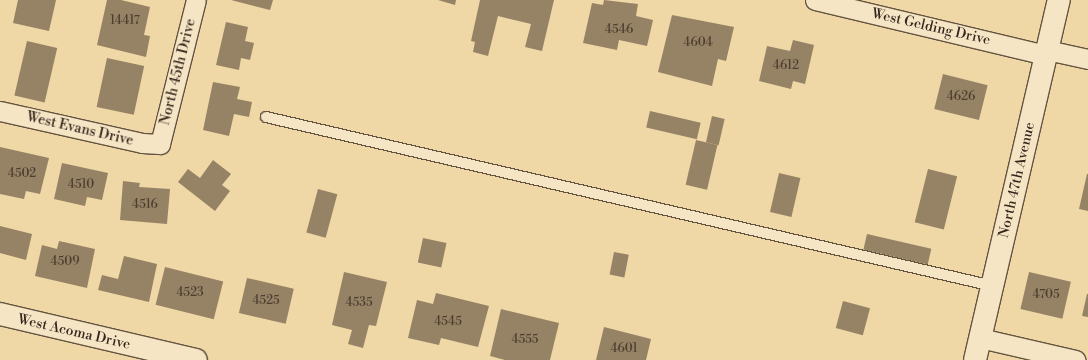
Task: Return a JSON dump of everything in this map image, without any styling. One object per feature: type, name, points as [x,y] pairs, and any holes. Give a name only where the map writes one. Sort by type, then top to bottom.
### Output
[{"type":"street","name":"North 45th Drive","points":[[160,144],[196,0]]},
{"type":"street","name":"West Gelding Drive","points":[[815,0],[1047,52],[1088,59]]},
{"type":"street","name":"North 47th Avenue","points":[[975,360],[1059,0]]},
{"type":"street","name":"West Evans Drive","points":[[0,111],[142,143],[160,144]]},
{"type":"street","name":"West Acoma Drive","points":[[0,314],[196,360]]},
{"type":"street","points":[[980,338],[1075,360]]},
{"type":"lane","points":[[266,117],[993,286]]},
{"type":"building","points":[[18,0],[56,0],[49,31],[13,23]]},
{"type":"building","points":[[107,0],[121,0],[150,7],[144,35],[150,36],[146,57],[97,45]]},
{"type":"building","points":[[231,0],[273,0],[270,10]]},
{"type":"building","points":[[438,0],[456,0],[455,5]]},
{"type":"building","points":[[480,0],[554,0],[542,51],[525,47],[531,24],[498,16],[488,56],[473,52],[475,42],[471,41]]},
{"type":"building","points":[[604,0],[638,4],[636,16],[653,20],[647,46],[619,40],[617,50],[583,43],[592,3],[603,5]]},
{"type":"building","points":[[672,15],[734,27],[726,61],[718,59],[712,86],[658,72]]},
{"type":"building","points":[[226,22],[248,27],[245,41],[254,43],[250,60],[241,58],[239,70],[216,65]]},
{"type":"building","points":[[793,40],[814,45],[805,84],[793,81],[791,89],[759,81],[767,46],[790,51]]},
{"type":"building","points":[[27,41],[57,48],[45,103],[14,96]]},
{"type":"building","points":[[107,58],[144,66],[134,115],[97,107]]},
{"type":"building","points":[[943,74],[988,85],[979,120],[934,109]]},
{"type":"building","points":[[213,82],[240,87],[237,99],[252,102],[249,117],[234,114],[229,136],[203,130]]},
{"type":"building","points":[[650,111],[701,123],[697,139],[646,128]]},
{"type":"building","points":[[712,116],[725,119],[719,145],[706,142]]},
{"type":"building","points":[[696,140],[717,145],[707,190],[686,185]]},
{"type":"building","points":[[0,147],[49,158],[40,194],[26,191],[24,199],[0,194]]},
{"type":"building","points":[[213,160],[231,174],[222,185],[230,191],[215,211],[178,182],[188,169],[200,178]]},
{"type":"building","points":[[62,163],[108,173],[102,200],[87,197],[85,206],[54,199]]},
{"type":"building","points":[[928,169],[957,176],[944,230],[915,222]]},
{"type":"building","points":[[779,173],[800,178],[791,217],[770,212]]},
{"type":"building","points":[[1088,174],[1088,211],[1079,209]]},
{"type":"building","points":[[123,181],[140,183],[139,187],[170,189],[167,224],[120,220]]},
{"type":"building","points":[[318,189],[337,194],[326,238],[306,232]]},
{"type":"building","points":[[0,226],[32,234],[26,260],[0,253]]},
{"type":"building","points":[[867,234],[931,249],[928,264],[863,250]]},
{"type":"building","points":[[423,238],[446,243],[441,267],[418,262]]},
{"type":"building","points":[[59,241],[95,249],[87,288],[35,276],[42,245],[57,249]]},
{"type":"building","points":[[614,252],[629,255],[624,277],[610,275]]},
{"type":"building","points":[[124,256],[157,264],[149,302],[98,290],[102,275],[118,279]]},
{"type":"building","points":[[165,267],[223,282],[214,319],[156,305]]},
{"type":"building","points":[[344,272],[387,282],[376,326],[369,325],[363,348],[348,344],[352,330],[332,325]]},
{"type":"building","points":[[1029,272],[1071,282],[1062,319],[1020,309]]},
{"type":"building","points":[[247,278],[294,289],[286,324],[239,313]]},
{"type":"building","points":[[436,293],[489,306],[478,347],[441,338],[439,345],[408,338],[417,300],[433,304]]},
{"type":"building","points":[[1088,294],[1088,317],[1082,316]]},
{"type":"building","points":[[843,301],[870,308],[863,335],[836,328]]},
{"type":"building","points":[[501,309],[559,323],[550,360],[505,360],[490,356]]},
{"type":"building","points":[[604,327],[651,339],[646,360],[596,360]]}]
